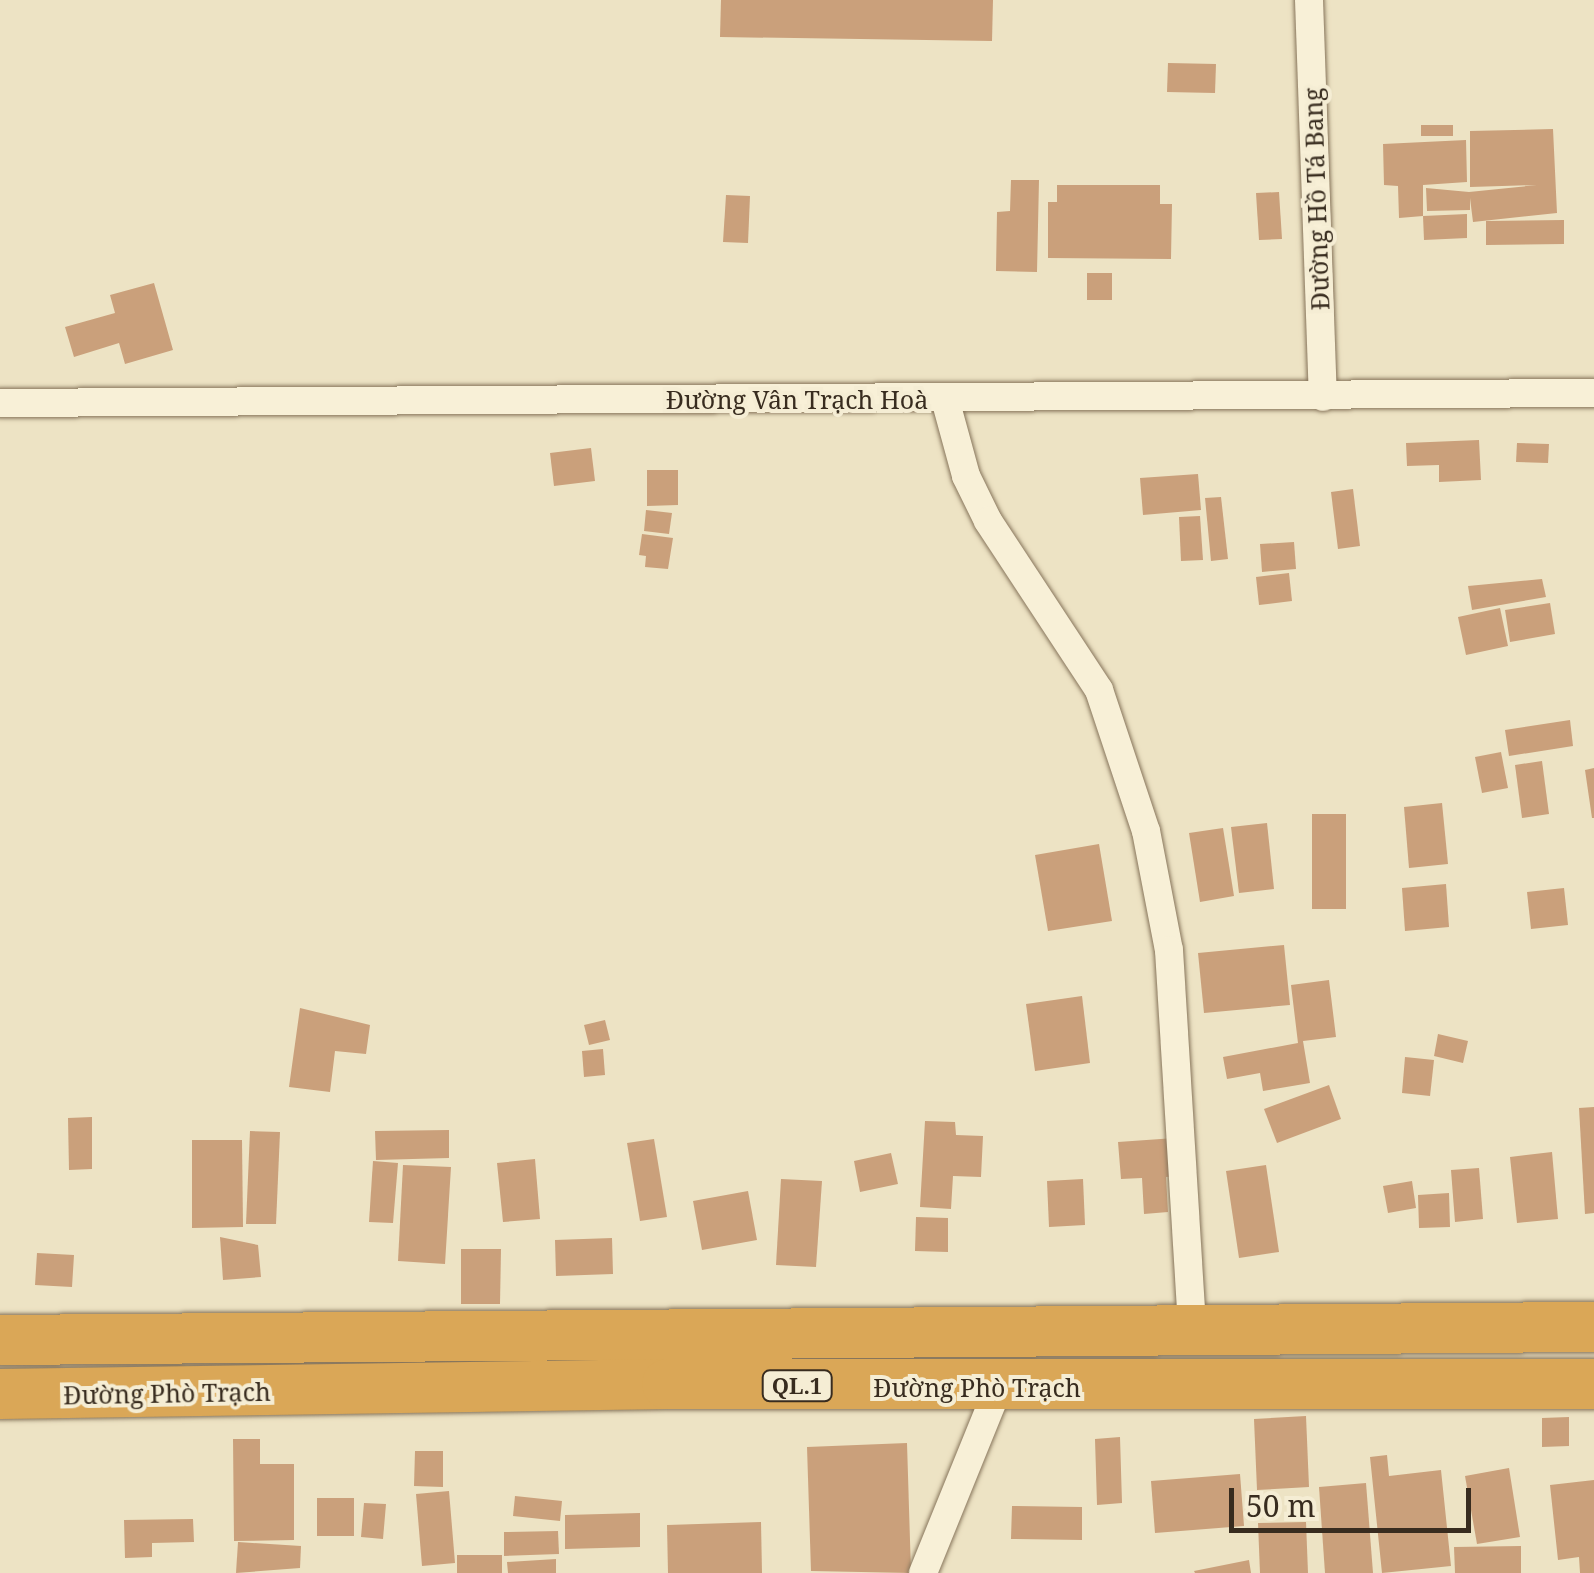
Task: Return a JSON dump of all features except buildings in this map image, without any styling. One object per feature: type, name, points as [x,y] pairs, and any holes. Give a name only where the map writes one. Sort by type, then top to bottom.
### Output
[{"type":"highway","name":"Đường Phò Trạch","points":[[0,1394],[104,1396],[1192,1328],[1594,1327]]},
{"type":"highway","name":"Đường Phò Trạch","points":[[0,1340],[104,1340],[668,1360],[998,1388],[1594,1384]]},
{"type":"highway","points":[[104,1340],[104,1396]]},
{"type":"street","name":"Đường Hồ Tá Bang","points":[[1309,0],[1323,398]]},
{"type":"street","name":"Đường Vân Trạch Hoà","points":[[0,403],[1323,398],[1594,393]]},
{"type":"street","points":[[945,399],[966,476],[988,522],[1099,690],[1146,831],[1171,968],[1192,1328]]},
{"type":"street","points":[[923,1573],[998,1388]]}]
